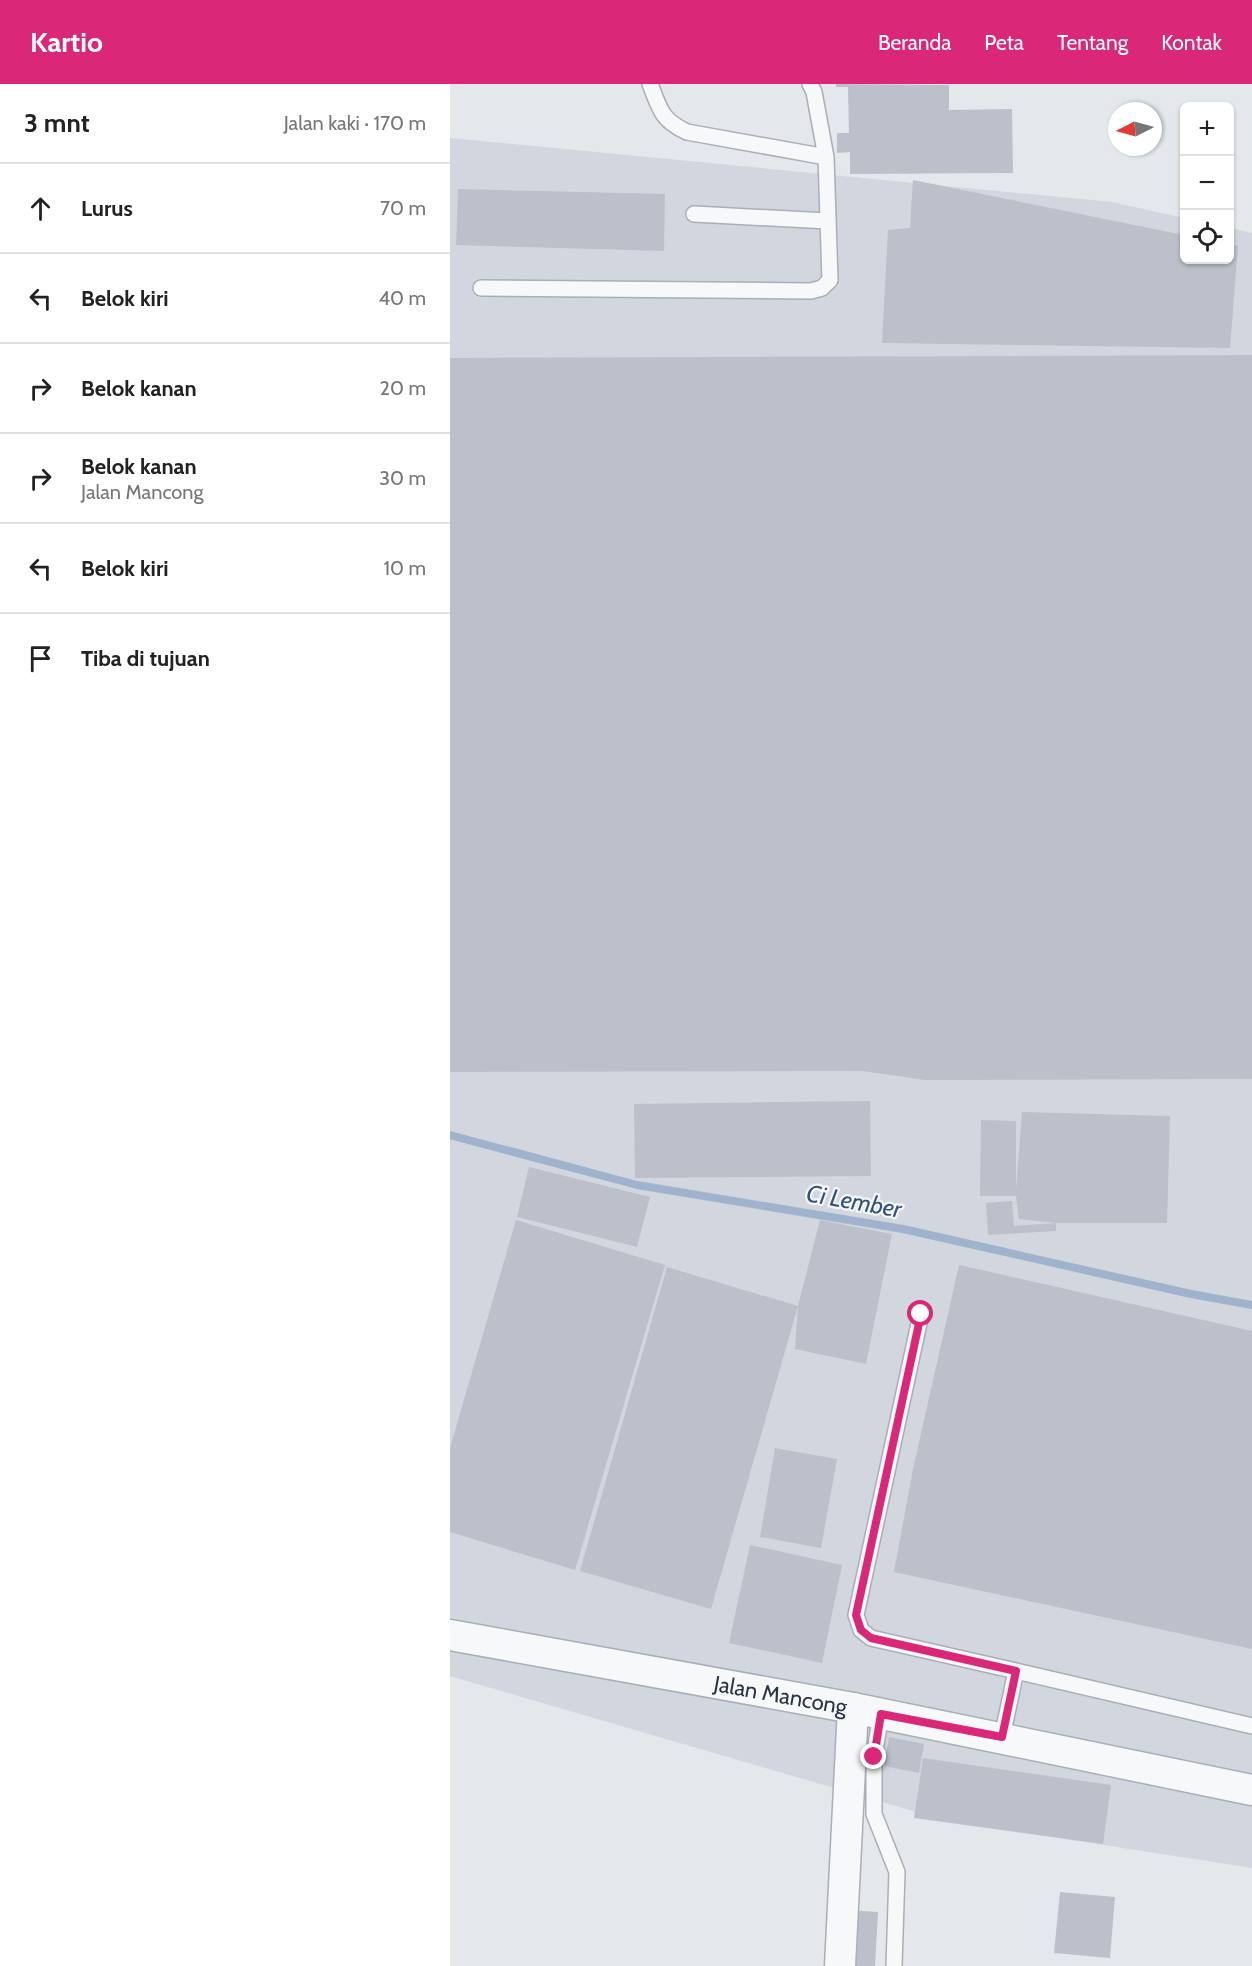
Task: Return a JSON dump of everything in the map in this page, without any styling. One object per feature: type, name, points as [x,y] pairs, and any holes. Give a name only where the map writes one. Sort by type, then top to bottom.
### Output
[{"type":"street","name":"Jalan Mancong","points":[[450,1635],[1002,1737],[1252,1790]]},
{"type":"street","points":[[840,1966],[867,1711]]},
{"type":"lane","points":[[650,84],[663,116],[673,126],[687,132],[826,157]]},
{"type":"lane","points":[[481,288],[811,291],[822,288],[830,280],[826,157],[814,92],[810,84]]},
{"type":"lane","points":[[694,214],[828,221]]},
{"type":"lane","points":[[921,1314],[856,1615],[861,1630],[871,1638],[1252,1726]]},
{"type":"lane","points":[[1002,1737],[1016,1671]]},
{"type":"lane","points":[[867,1711],[874,1757],[874,1814],[897,1872],[894,1966]]},
{"type":"shaded area","points":[[450,138],[1112,202],[1180,217],[1180,264],[1234,264],[1234,229],[1252,233],[1252,1868],[944,1820],[450,1676]]},
{"type":"building","points":[[836,84],[949,85],[949,110],[1012,109],[1013,173],[850,174],[850,152],[837,153],[837,133],[849,133],[848,87],[836,87]]},
{"type":"building","points":[[913,180],[1180,234],[1180,264],[1234,264],[1234,245],[1238,246],[1230,348],[882,343],[888,230],[910,228]]},
{"type":"building","points":[[458,189],[665,194],[664,251],[456,245]]},
{"type":"building","points":[[1252,355],[1252,1079],[925,1080],[863,1071],[450,1072],[450,358]]},
{"type":"building","points":[[870,1101],[871,1176],[635,1178],[634,1104]]},
{"type":"building","points":[[1022,1112],[1170,1116],[1167,1223],[1056,1223],[1019,1219],[1016,1196],[980,1196],[981,1120],[1016,1121],[1016,1190]]},
{"type":"building","points":[[529,1167],[650,1197],[637,1247],[517,1217]]},
{"type":"building","points":[[1012,1201],[1014,1226],[1056,1223],[1056,1231],[988,1235],[986,1203]]},
{"type":"building","points":[[516,1220],[665,1265],[575,1570],[450,1532],[450,1448]]},
{"type":"building","points":[[820,1220],[892,1234],[866,1364],[795,1349],[798,1306]]},
{"type":"building","points":[[959,1265],[1252,1331],[1252,1649],[894,1572],[913,1469]]},
{"type":"building","points":[[667,1267],[798,1306],[711,1609],[580,1571]]},
{"type":"building","points":[[775,1448],[837,1459],[821,1548],[760,1537]]},
{"type":"building","points":[[750,1545],[842,1565],[822,1663],[729,1643]]},
{"type":"building","points":[[889,1737],[924,1744],[919,1773],[884,1766]]},
{"type":"building","points":[[923,1758],[1111,1785],[1103,1844],[914,1818]]},
{"type":"building","points":[[1060,1892],[1115,1897],[1110,1958],[1054,1953]]},
{"type":"building","points":[[848,1910],[878,1912],[875,1966],[844,1966]]},
{"type":"waterway","name":"Ci Lember","points":[[450,1135],[637,1185],[903,1229],[1191,1294],[1252,1305]]},
{"type":"route","points":[[874,1757],[881,1714],[1002,1737],[1016,1671],[871,1638],[861,1630],[856,1615],[921,1314]]}]
